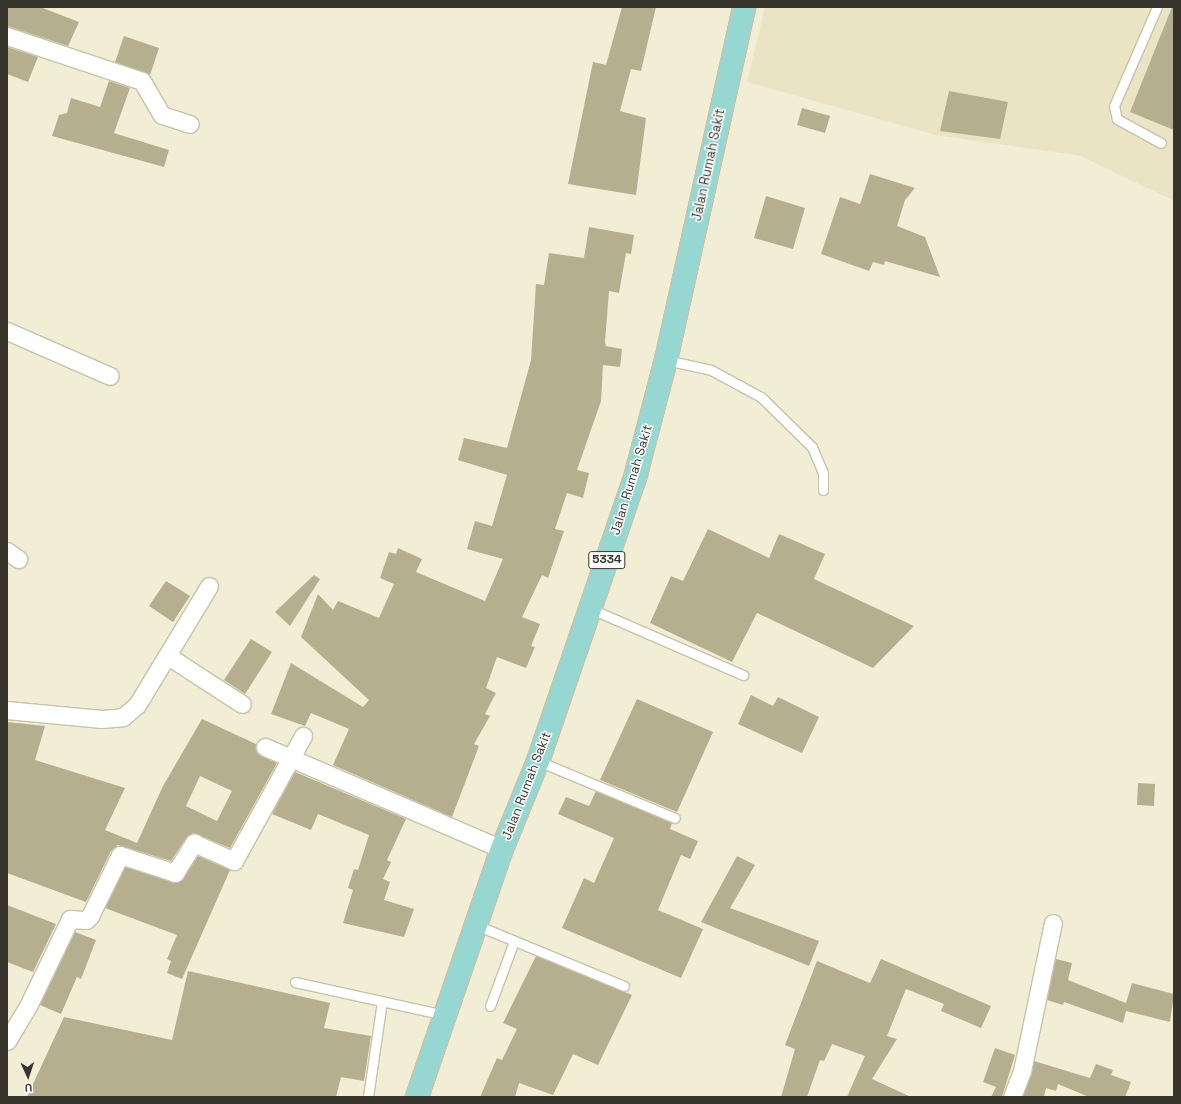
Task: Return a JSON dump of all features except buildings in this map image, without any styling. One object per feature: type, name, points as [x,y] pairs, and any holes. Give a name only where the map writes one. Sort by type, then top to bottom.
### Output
[{"type":"main road","name":"Jalan Rumah Sakit","points":[[417,1097],[502,849],[538,761],[636,474],[666,360],[744,7]]},
{"type":"street","points":[[7,36],[142,81],[162,116],[190,124]]},
{"type":"street","points":[[7,331],[110,376]]},
{"type":"street","points":[[7,710],[102,719],[123,717],[137,705],[168,656],[208,586]]},
{"type":"street","points":[[168,656],[242,704]]},
{"type":"street","points":[[7,1040],[28,1006],[70,919],[86,920],[90,916],[120,855],[175,873],[194,843],[234,861],[303,736]]},
{"type":"street","points":[[265,747],[291,760],[502,849]]},
{"type":"street","points":[[1012,1097],[1022,1071],[1053,923]]},
{"type":"lane","points":[[1157,7],[1114,106],[1117,119],[1160,143]]},
{"type":"lane","points":[[666,360],[711,370],[761,397],[812,447],[823,473],[824,490]]},
{"type":"lane","points":[[591,608],[743,675]]},
{"type":"lane","points":[[538,761],[675,818]]},
{"type":"lane","points":[[476,925],[624,986]]},
{"type":"lane","points":[[490,1006],[514,941]]},
{"type":"lane","points":[[295,982],[445,1015]]},
{"type":"lane","points":[[368,1097],[382,1001]]},
{"type":"shaded area","points":[[765,7],[1174,7],[1174,201],[1081,156],[936,135],[747,82]]}]
